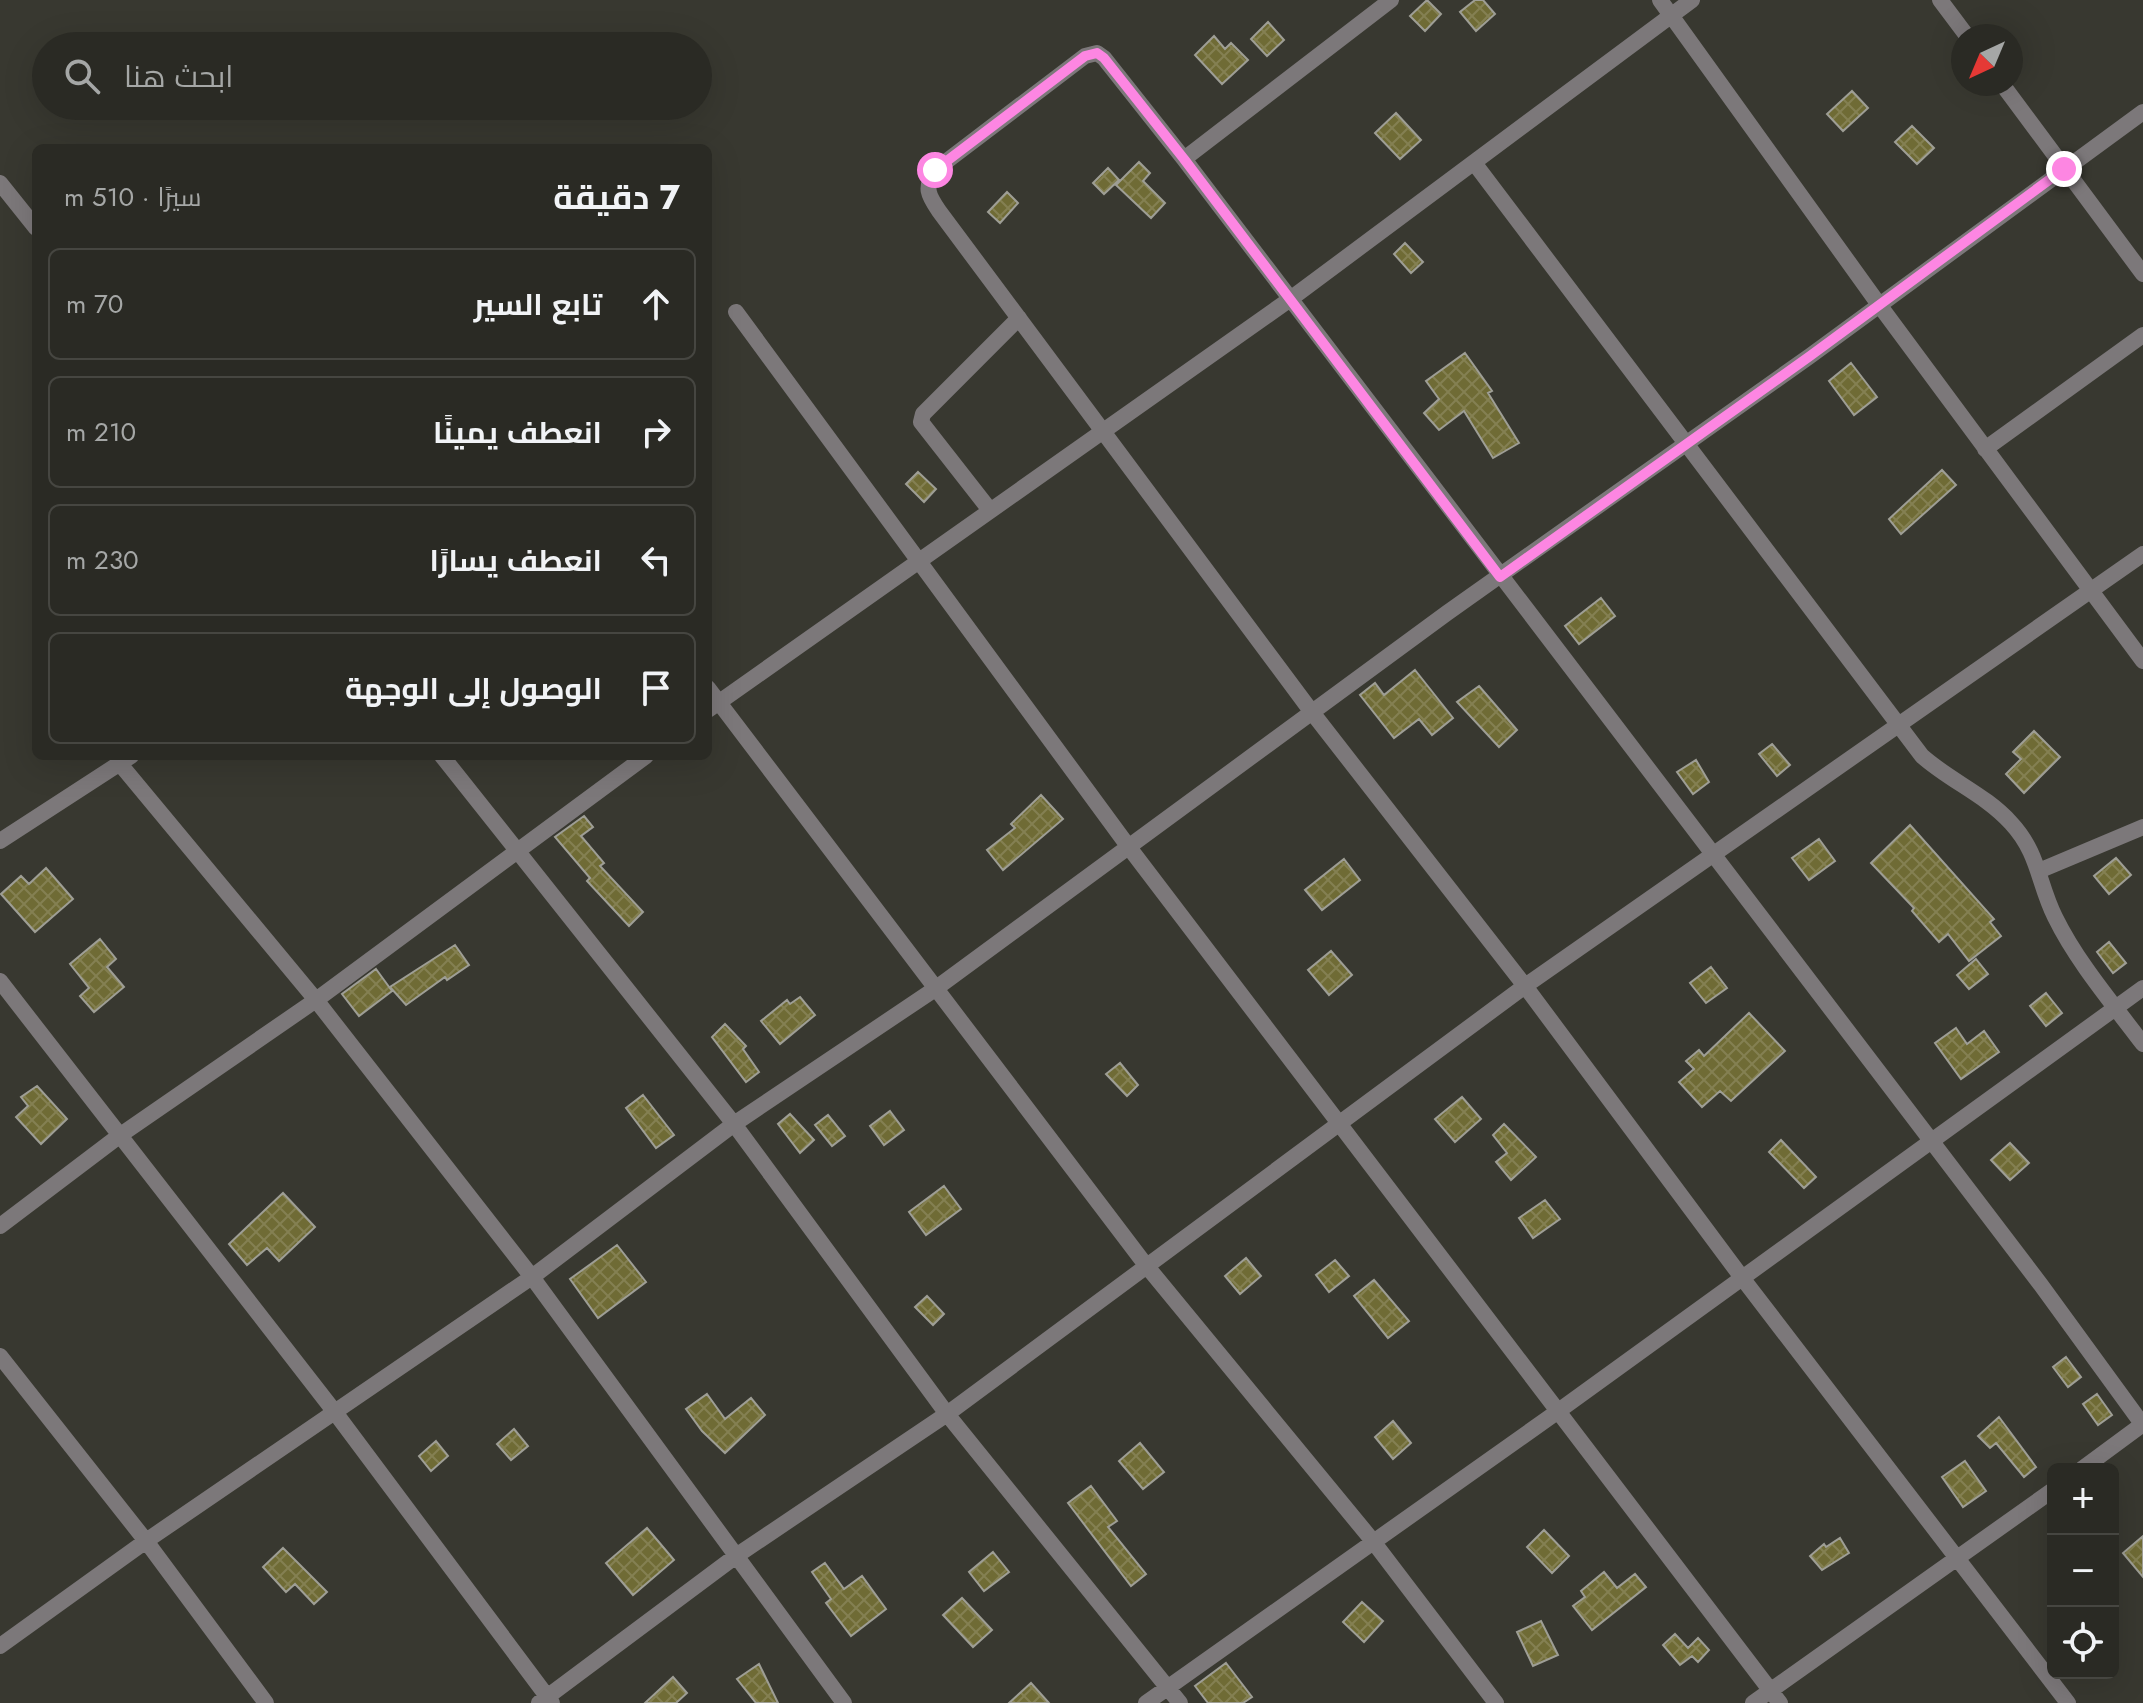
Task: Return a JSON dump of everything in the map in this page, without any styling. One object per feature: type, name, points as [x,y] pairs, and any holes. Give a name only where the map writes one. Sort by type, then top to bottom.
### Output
[{"type":"street","points":[[1184,159],[1391,0]]},
{"type":"street","points":[[1660,0],[1880,306],[2143,661]]},
{"type":"street","points":[[1496,1703],[1372,1540],[1145,1264],[713,706],[1289,300],[1692,0]]},
{"type":"street","points":[[1940,0],[1958,24]]},
{"type":"street","points":[[2068,1703],[1743,1279],[1525,986],[1311,711],[1101,430],[927,193],[927,182],[935,170],[1085,56],[1097,53],[1184,159],[1932,1142],[2143,1425],[2090,1463]]},
{"type":"street","points":[[2011,96],[2143,274]]},
{"type":"street","points":[[0,1646],[146,1541],[532,1277],[734,1124],[935,989],[1311,711],[1880,306],[2143,112]]},
{"type":"street","points":[[1475,164],[1898,725],[1937,769],[1992,804],[2028,844],[2041,870],[2054,914],[2143,1044]]},
{"type":"street","points":[[0,183],[32,223]]},
{"type":"street","points":[[736,312],[1128,846],[1775,1697]]},
{"type":"street","points":[[989,509],[921,422],[923,414],[1019,318]]},
{"type":"street","points":[[1985,449],[2143,335]]},
{"type":"street","points":[[0,981],[334,1411],[546,1701],[736,1556],[947,1414],[1145,1264],[1525,986],[2143,554]]},
{"type":"street","points":[[0,841],[126,760],[532,1277],[844,1703]]},
{"type":"street","points":[[445,760],[734,1124],[947,1414],[1180,1703]]},
{"type":"street","points":[[0,1226],[119,1136],[316,1000],[641,760]]},
{"type":"street","points":[[2041,870],[2094,844],[2143,827]]},
{"type":"street","points":[[1146,1703],[1743,1279],[2143,988]]},
{"type":"street","points":[[0,1356],[146,1541],[266,1703]]},
{"type":"street","points":[[1753,1703],[1775,1697],[2047,1494]]},
{"type":"building","points":[[1427,0],[1441,14],[1425,31],[1410,16]]},
{"type":"building","points":[[1475,0],[1483,0],[1495,14],[1476,31],[1460,12]]},
{"type":"building","points":[[1268,22],[1284,40],[1267,56],[1251,39]]},
{"type":"building","points":[[1214,36],[1225,49],[1231,43],[1248,60],[1222,84],[1195,55]]},
{"type":"building","points":[[1852,91],[1868,108],[1843,131],[1827,114]]},
{"type":"building","points":[[1396,113],[1421,140],[1400,159],[1375,133]]},
{"type":"building","points":[[1912,126],[1934,148],[1917,164],[1895,142]]},
{"type":"building","points":[[1139,162],[1150,173],[1143,181],[1165,203],[1151,218],[1116,185]]},
{"type":"building","points":[[1108,168],[1119,180],[1104,194],[1093,183]]},
{"type":"building","points":[[1007,192],[1018,203],[1000,223],[988,212]]},
{"type":"building","points":[[1405,243],[1423,262],[1411,273],[1394,254]]},
{"type":"building","points":[[1465,353],[1492,391],[1488,393],[1519,443],[1493,458],[1464,411],[1439,430],[1424,413],[1439,399],[1426,381]]},
{"type":"building","points":[[1851,363],[1877,397],[1854,415],[1829,381]]},
{"type":"building","points":[[1942,470],[1956,485],[1901,534],[1889,519]]},
{"type":"building","points":[[918,472],[936,489],[924,502],[906,484]]},
{"type":"building","points":[[1601,598],[1615,616],[1579,644],[1565,626]]},
{"type":"building","points":[[1415,670],[1453,718],[1432,735],[1419,719],[1394,738],[1360,695],[1375,683],[1384,695]]},
{"type":"building","points":[[1479,686],[1517,730],[1499,747],[1457,702]]},
{"type":"building","points":[[2034,731],[2060,757],[2024,793],[2006,774],[2021,759],[2013,752]]},
{"type":"building","points":[[1772,744],[1790,765],[1777,776],[1759,754]]},
{"type":"building","points":[[1696,760],[1709,782],[1693,794],[1677,772]]},
{"type":"building","points":[[1041,795],[1063,819],[1003,870],[987,850],[1015,828],[1011,824]]},
{"type":"building","points":[[584,816],[593,827],[581,836],[604,863],[600,866],[643,912],[629,926],[587,881],[590,878],[555,837]]},
{"type":"building","points":[[1910,825],[1994,919],[1990,922],[2001,936],[1969,961],[1948,934],[1939,942],[1912,911],[1914,908],[1871,863]]},
{"type":"building","points":[[1819,839],[1835,861],[1809,880],[1792,858]]},
{"type":"building","points":[[2116,858],[2131,875],[2109,894],[2094,876]]},
{"type":"building","points":[[1344,859],[1360,880],[1322,910],[1305,890]]},
{"type":"building","points":[[46,868],[73,899],[35,932],[1,894],[21,876],[29,884]]},
{"type":"building","points":[[100,939],[116,959],[107,967],[124,987],[94,1012],[80,996],[89,988],[70,964]]},
{"type":"building","points":[[2109,942],[2126,963],[2113,973],[2097,952]]},
{"type":"building","points":[[455,945],[469,965],[447,980],[445,977],[406,1005],[390,987]]},
{"type":"building","points":[[1331,951],[1352,975],[1329,995],[1308,970]]},
{"type":"building","points":[[1976,959],[1988,974],[1969,989],[1957,975]]},
{"type":"building","points":[[1711,967],[1727,988],[1706,1003],[1690,983]]},
{"type":"building","points":[[376,969],[392,991],[359,1016],[342,994]]},
{"type":"building","points":[[2046,993],[2062,1013],[2046,1026],[2030,1006]]},
{"type":"building","points":[[800,997],[815,1015],[780,1044],[761,1021],[787,1000],[790,1004]]},
{"type":"building","points":[[1749,1013],[1785,1051],[1731,1101],[1720,1091],[1702,1107],[1679,1082],[1694,1069],[1686,1061],[1699,1050],[1704,1056]]},
{"type":"building","points":[[725,1024],[746,1046],[743,1049],[759,1072],[746,1082],[712,1037]]},
{"type":"building","points":[[1956,1028],[1967,1044],[1984,1031],[1999,1052],[1961,1079],[1935,1043]]},
{"type":"building","points":[[1120,1063],[1138,1085],[1127,1096],[1106,1074]]},
{"type":"building","points":[[37,1086],[67,1119],[41,1144],[16,1117],[28,1106],[21,1097]]},
{"type":"building","points":[[643,1095],[674,1135],[656,1148],[626,1108]]},
{"type":"building","points":[[1462,1097],[1481,1119],[1455,1142],[1435,1119]]},
{"type":"building","points":[[890,1111],[904,1130],[884,1145],[870,1126]]},
{"type":"building","points":[[790,1114],[814,1140],[800,1153],[778,1124]]},
{"type":"building","points":[[828,1115],[845,1136],[832,1146],[815,1125]]},
{"type":"building","points":[[1504,1124],[1536,1157],[1511,1180],[1496,1162],[1507,1153],[1493,1135]]},
{"type":"building","points":[[1781,1140],[1816,1177],[1804,1188],[1769,1152]]},
{"type":"building","points":[[2010,1143],[2029,1163],[2010,1180],[1991,1160]]},
{"type":"building","points":[[944,1186],[961,1209],[926,1235],[909,1212]]},
{"type":"building","points":[[283,1193],[315,1227],[279,1261],[267,1248],[247,1265],[229,1244]]},
{"type":"building","points":[[1545,1200],[1560,1219],[1533,1238],[1519,1218]]},
{"type":"building","points":[[617,1245],[646,1282],[598,1318],[570,1279]]},
{"type":"building","points":[[1246,1258],[1261,1276],[1240,1294],[1225,1276]]},
{"type":"building","points":[[1335,1260],[1349,1276],[1329,1292],[1316,1275]]},
{"type":"building","points":[[1374,1280],[1409,1321],[1388,1338],[1354,1296]]},
{"type":"building","points":[[927,1296],[944,1314],[933,1325],[915,1307]]},
{"type":"building","points":[[2066,1357],[2081,1377],[2068,1387],[2053,1367]]},
{"type":"building","points":[[707,1394],[725,1419],[751,1398],[765,1415],[725,1453],[702,1431],[686,1409]]},
{"type":"building","points":[[2097,1394],[2112,1415],[2098,1425],[2083,1404]]},
{"type":"building","points":[[1999,1417],[2036,1467],[2024,1477],[1996,1443],[1990,1448],[1978,1436]]},
{"type":"building","points":[[1393,1421],[1411,1443],[1393,1459],[1375,1437]]},
{"type":"building","points":[[514,1429],[528,1446],[511,1460],[497,1444]]},
{"type":"building","points":[[436,1441],[448,1456],[431,1471],[419,1456]]},
{"type":"building","points":[[1140,1443],[1164,1472],[1143,1489],[1119,1461]]},
{"type":"building","points":[[1965,1461],[1986,1491],[1963,1507],[1942,1477]]},
{"type":"building","points":[[1091,1486],[1117,1521],[1108,1527],[1146,1574],[1131,1586],[1068,1503]]},
{"type":"building","points":[[647,1528],[674,1560],[633,1595],[606,1563]]},
{"type":"building","points":[[1544,1530],[1569,1556],[1552,1573],[1527,1547]]},
{"type":"building","points":[[2143,1536],[2143,1577],[2123,1553]]},
{"type":"building","points":[[1840,1538],[1849,1553],[1822,1570],[1810,1556],[1824,1544],[1826,1547]]},
{"type":"building","points":[[283,1548],[327,1592],[314,1604],[295,1584],[286,1592],[263,1567]]},
{"type":"building","points":[[993,1552],[1009,1572],[984,1591],[969,1572]]},
{"type":"building","points":[[825,1563],[844,1589],[862,1576],[886,1609],[851,1636],[826,1603],[831,1599],[812,1572]]},
{"type":"building","points":[[1604,1572],[1617,1588],[1635,1574],[1646,1587],[1592,1630],[1573,1606],[1585,1597],[1581,1591]]},
{"type":"building","points":[[962,1598],[992,1630],[973,1647],[943,1615]]},
{"type":"building","points":[[1362,1602],[1383,1621],[1364,1642],[1343,1622]]},
{"type":"building","points":[[1541,1621],[1558,1655],[1533,1666],[1517,1632]]},
{"type":"building","points":[[1675,1634],[1688,1648],[1698,1638],[1709,1650],[1698,1662],[1692,1656],[1680,1665],[1663,1645]]},
{"type":"building","points":[[1226,1663],[1252,1697],[1243,1703],[1208,1703],[1195,1686]]},
{"type":"building","points":[[759,1664],[778,1703],[756,1703],[737,1679]]},
{"type":"building","points":[[673,1677],[687,1693],[676,1703],[645,1703]]},
{"type":"building","points":[[1031,1683],[1049,1703],[1009,1703]]},
{"type":"route","points":[[935,170],[1085,56],[1097,53],[1104,58],[1500,577],[1880,306],[2064,169]]}]
